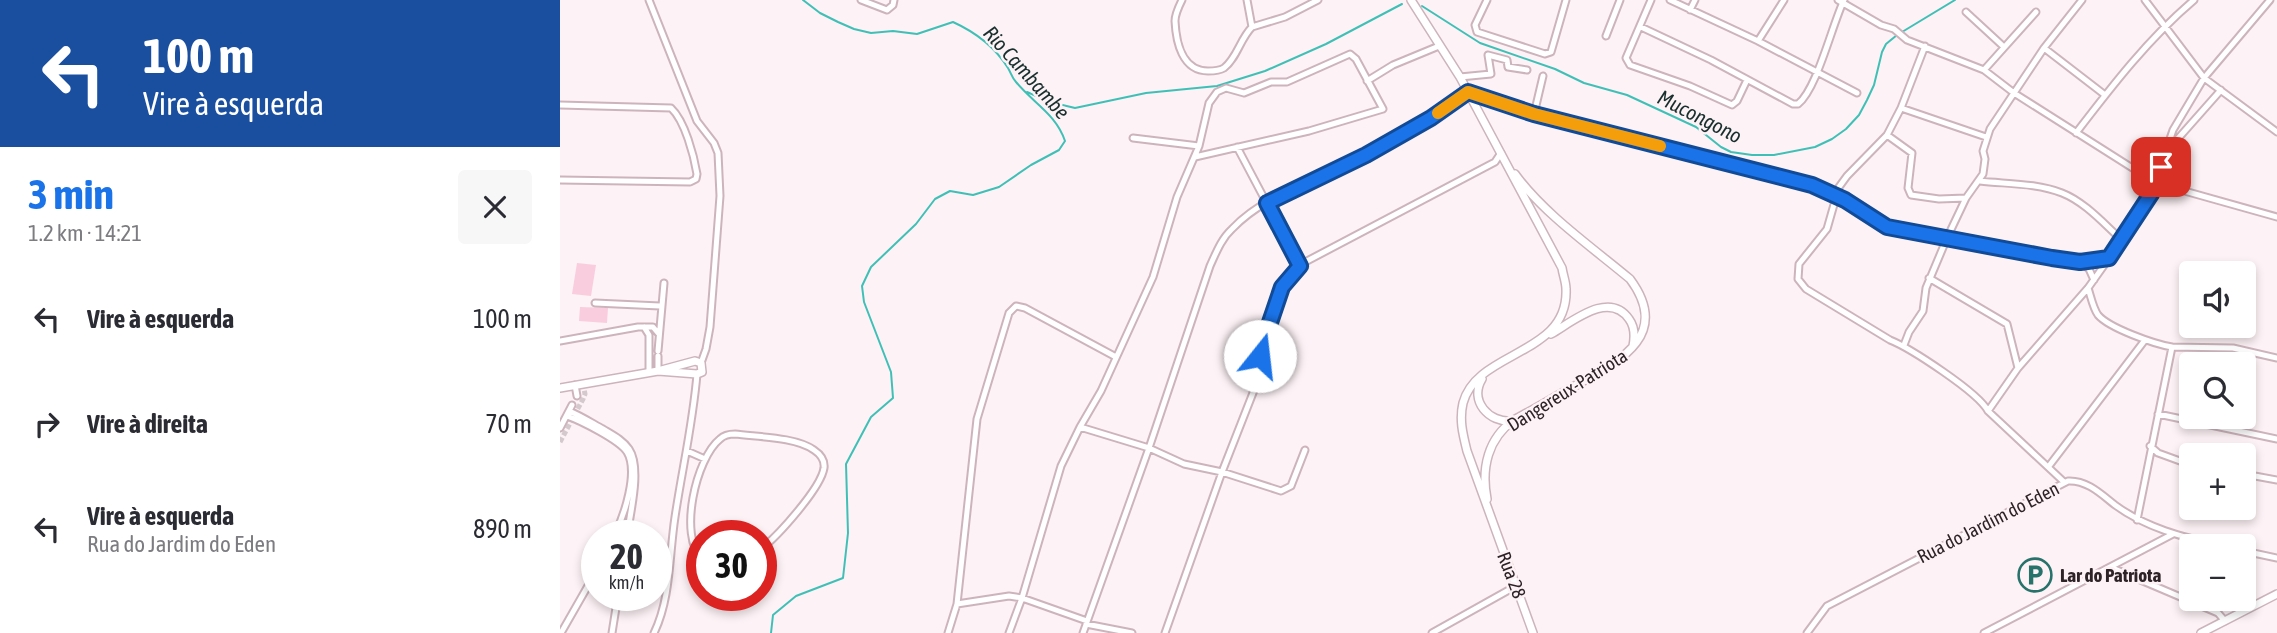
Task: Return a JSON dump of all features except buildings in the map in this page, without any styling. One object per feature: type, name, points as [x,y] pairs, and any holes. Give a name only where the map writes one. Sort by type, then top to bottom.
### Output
[{"type":"street","points":[[649,0],[697,121],[714,143],[720,171],[710,327],[701,363],[702,372],[654,372]]},
{"type":"street","points":[[861,0],[887,10],[894,0]]},
{"type":"street","points":[[1182,0],[1175,20],[1182,56],[1202,71],[1223,69],[1252,27],[1285,17],[1318,0]]},
{"type":"street","points":[[1247,0],[1252,27]]},
{"type":"street","points":[[1487,0],[1475,25],[1477,32],[1545,54],[1551,52],[1555,43],[1566,0]]},
{"type":"street","points":[[1606,36],[1619,0]]},
{"type":"street","points":[[1651,0],[1626,58],[1630,65],[1690,86],[1732,105],[1737,102],[1747,80]]},
{"type":"street","points":[[1670,0],[1758,41],[1857,93]]},
{"type":"street","points":[[1690,10],[1695,0]]},
{"type":"street","points":[[1758,41],[1784,0]]},
{"type":"street","points":[[1904,345],[1923,311],[1929,278],[1947,238],[1966,198],[1980,181],[1985,166],[1983,151],[1986,137],[1994,121],[2044,48],[2082,0]]},
{"type":"street","points":[[2145,0],[2204,78],[2277,132]]},
{"type":"street","points":[[2076,133],[2165,26],[2194,0]]},
{"type":"street","points":[[1988,411],[2018,368],[2088,288],[2122,240],[2157,183],[2173,130],[2204,78],[2270,0]]},
{"type":"street","points":[[1641,27],[1793,104],[1798,104],[1808,92],[1817,71],[1841,1],[1881,25],[1894,29],[1907,40],[1984,70],[2014,93],[2157,183],[2277,217]]},
{"type":"street","points":[[1413,2],[1460,77],[1562,268],[1566,291],[1560,317],[1542,339]]},
{"type":"street","points":[[1966,12],[2004,47]]},
{"type":"street","points":[[1984,70],[2036,12]]},
{"type":"street","points":[[1367,81],[1393,65],[1439,46]]},
{"type":"street","points":[[1924,46],[1901,107],[1887,135],[1847,176],[1836,196],[1827,229],[1799,264],[1798,279],[1806,289],[1889,340],[1904,345],[1970,391],[2064,482]]},
{"type":"street","points":[[2044,48],[2105,95]]},
{"type":"street","points":[[1009,633],[1062,466],[1101,391],[1153,276],[1214,95],[1221,89],[1244,93],[1263,84],[1287,82],[1303,77],[1348,54],[1356,59],[1383,109],[1309,131],[1195,157]]},
{"type":"street","points":[[1460,77],[1491,74],[1488,55],[1507,60],[1508,67],[1527,70]]},
{"type":"street","points":[[1534,114],[1543,76]]},
{"type":"street","points":[[2139,172],[2166,151],[2221,90]]},
{"type":"street","points":[[1468,92],[1534,114],[1812,185],[1836,196],[1887,227],[2013,252],[2080,262],[2109,258]]},
{"type":"street","points":[[1083,633],[1150,448],[1210,266],[1230,230],[1267,203],[1366,155],[1431,118],[1468,92]]},
{"type":"street","points":[[560,106],[671,108],[676,112],[688,141],[697,174],[696,179],[690,182],[560,180]]},
{"type":"street","points":[[1901,107],[1986,137]]},
{"type":"street","points":[[1887,135],[1912,153],[1908,188],[1911,195],[1939,199],[1966,198]]},
{"type":"street","points":[[1133,138],[1199,146]]},
{"type":"street","points":[[1237,147],[1300,266]]},
{"type":"street","points":[[1165,633],[1222,472],[1260,375],[1262,346],[1278,298],[1288,278],[1300,266],[1496,162],[1501,153]]},
{"type":"street","name":"Dangereux-Patriota","points":[[1490,517],[1485,491],[1485,464],[1490,448],[1501,432],[1514,420],[1611,366],[1629,353],[1641,336],[1646,321],[1645,306],[1630,279],[1547,208],[1523,184],[1501,153]]},
{"type":"street","points":[[1980,181],[2036,187],[2062,193],[2087,209],[2122,240]]},
{"type":"street","points":[[2080,262],[2089,269],[2094,280]]},
{"type":"street","points":[[1929,278],[2007,324],[2018,368]]},
{"type":"street","points":[[654,372],[664,283]]},
{"type":"street","points":[[2088,288],[2095,310],[2104,320],[2145,340],[2172,347],[2233,348],[2277,358]]},
{"type":"street","points":[[595,303],[660,306]]},
{"type":"street","points":[[948,633],[957,604],[977,419],[1009,313],[1016,306],[1024,308],[1116,356]]},
{"type":"street","points":[[1490,517],[1461,425],[1466,396],[1486,373],[1603,307],[1622,311],[1633,326],[1634,343],[1629,353]]},
{"type":"street","points":[[644,327],[649,335],[648,350],[654,372]]},
{"type":"street","points":[[560,341],[644,327],[653,327],[658,333]]},
{"type":"street","points":[[2049,466],[2145,340]]},
{"type":"street","points":[[2137,520],[2172,347]]},
{"type":"street","points":[[648,350],[658,352]]},
{"type":"street","points":[[560,388],[654,372],[695,361],[701,363]]},
{"type":"street","points":[[1486,373],[1478,385],[1477,394],[1481,407],[1495,419],[1514,420]]},
{"type":"street","points":[[654,633],[662,617],[675,516],[695,407],[697,374]]},
{"type":"street","points":[[575,385],[577,396]]},
{"type":"street","points":[[560,429],[569,411]]},
{"type":"street","points":[[569,411],[627,453],[631,462],[628,495],[621,520]]},
{"type":"street","points":[[569,411],[615,436],[625,443],[631,452],[635,462],[629,520]]},
{"type":"street","points":[[2158,414],[2277,439]]},
{"type":"street","points":[[1080,427],[1150,448],[1184,464],[1222,472],[1281,491],[1292,486],[1305,450]]},
{"type":"street","points":[[690,520],[696,483],[705,459],[720,439],[735,434],[800,443],[811,447],[823,459],[824,467],[809,495],[777,534]]},
{"type":"street","points":[[2150,446],[2158,453],[2179,461]]},
{"type":"street","points":[[687,451],[705,459]]},
{"type":"street","points":[[2256,476],[2277,480]]},
{"type":"street","name":"Rua do Jardim do Eden","points":[[1807,633],[1827,606],[2064,482],[2074,481],[2091,487],[2137,520],[2179,536]]},
{"type":"street","name":"Rua 28","points":[[1490,517],[1533,633]]},
{"type":"street","points":[[1984,633],[2173,534]]},
{"type":"street","points":[[2256,554],[2277,558]]},
{"type":"street","points":[[2110,567],[2218,613],[2225,621]]},
{"type":"street","points":[[1432,633],[1516,586]]},
{"type":"street","points":[[2201,633],[2277,594]]},
{"type":"street","points":[[957,604],[1009,596],[1022,597],[1087,622],[1132,633]]},
{"type":"street","points":[[561,633],[581,598]]},
{"type":"street","points":[[612,633],[615,611]]},
{"type":"street","points":[[1443,626],[1447,633]]},
{"type":"shaded area","points":[[577,263],[596,265],[591,296],[572,294]]},
{"type":"shaded area","points":[[580,307],[608,308],[607,323],[579,321]]},
{"type":"waterway","name":"Rio Cambambe","points":[[771,633],[773,615],[796,596],[843,578],[848,533],[846,464],[871,417],[893,398],[891,372],[864,302],[862,286],[871,267],[916,224],[935,199],[950,191],[973,195],[999,187],[1059,150],[1065,141],[1056,123],[1015,80],[997,53],[977,35],[961,26],[953,22],[917,34],[893,31],[871,33],[838,22],[803,0]]},
{"type":"waterway","name":"Mucongono","points":[[1902,32],[1955,0]]},
{"type":"waterway","name":"Mucongono","points":[[1027,92],[1050,102],[1075,108],[1146,93],[1217,86],[1265,71],[1326,44],[1402,4]]},
{"type":"waterway","name":"Mucongono","points":[[1422,6],[1480,43],[1555,69],[1584,83],[1627,95],[1696,127],[1731,152],[1752,155],[1774,155],[1815,147],[1846,129],[1859,115],[1867,100],[1886,44],[1897,35]]},
{"type":"tunnel","points":[[560,442],[585,394],[583,384]]},
{"type":"slow traffic","points":[[1438,113],[1468,92],[1534,114],[1660,146]]},
{"type":"place","name":"Lar do Patriota","points":[[2035,575]]},
{"type":"route","points":[[1260,356],[1282,287],[1300,266],[1267,203],[1366,155],[1431,118],[1468,92],[1534,114],[1812,185],[1845,200],[1887,227],[2013,252],[2080,262],[2109,258],[2151,194],[2161,167]]}]
